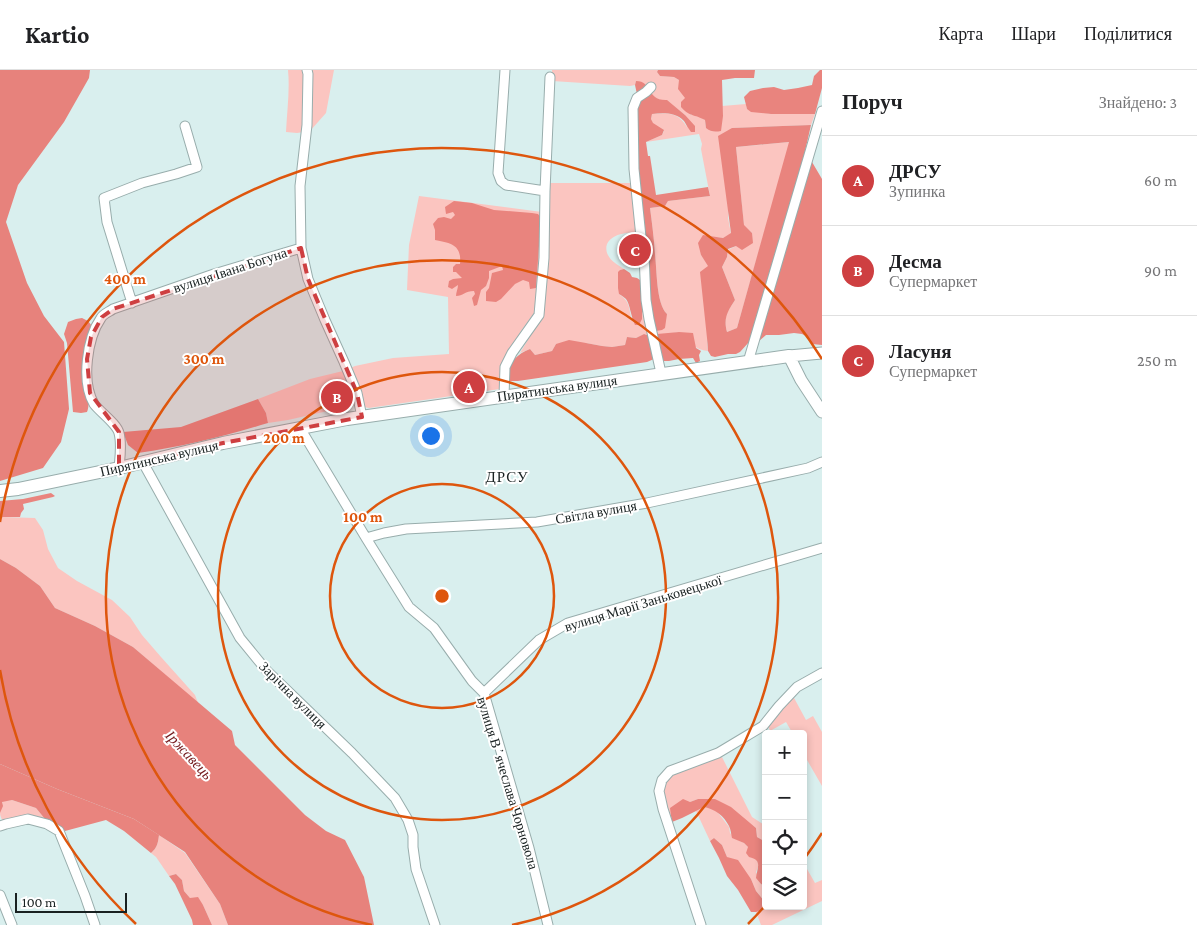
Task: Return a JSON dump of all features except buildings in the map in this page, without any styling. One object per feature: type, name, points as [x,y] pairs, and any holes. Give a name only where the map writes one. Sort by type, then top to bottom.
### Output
[{"type":"main road","name":"Пирятинська вулиця","points":[[0,491],[119,468],[222,443],[362,417],[789,356]]},
{"type":"street","points":[[505,70],[498,173],[501,181],[506,185],[546,191]]},
{"type":"street","name":"вулиця Івана Богуна","points":[[308,71],[308,125],[300,186],[301,248],[308,279],[357,393],[362,417]]},
{"type":"street","points":[[504,396],[505,368],[512,353],[540,315],[544,258],[550,77]]},
{"type":"street","points":[[651,87],[637,98],[633,108],[634,169],[640,237],[644,255],[646,300],[661,373]]},
{"type":"street","points":[[748,362],[822,111]]},
{"type":"street","points":[[132,303],[107,222],[104,198],[142,183],[197,167],[185,126]]},
{"type":"street","name":"вулиця Івана Богуна","points":[[119,468],[121,453],[119,432],[95,404],[90,393],[88,381],[87,359],[91,337],[102,316],[113,309],[214,274],[301,248]]},
{"type":"street","name":"Пирятинська вулиця","points":[[789,356],[822,353]]},
{"type":"street","points":[[789,356],[801,380],[822,412]]},
{"type":"street","name":"вулиця Вʼячеслава Чорновола","points":[[300,428],[409,607],[434,628],[472,681],[484,693],[529,848],[548,925]]},
{"type":"street","name":"Зарічна вулиця","points":[[144,461],[146,468],[240,638],[266,671],[352,753],[395,798],[408,820],[413,835],[416,869],[435,925]]},
{"type":"street","name":"Світла вулиця","points":[[366,538],[384,532],[406,529],[537,522],[648,503],[808,468],[822,462]]},
{"type":"street","name":"вулиця Марії Заньковецької","points":[[484,693],[539,640],[568,623],[822,548]]},
{"type":"street","points":[[701,925],[663,809],[659,791],[662,780],[670,771],[718,753],[763,726],[797,687],[822,673]]},
{"type":"street","points":[[0,826],[28,819],[47,824],[59,831],[95,925]]},
{"type":"street","points":[[0,896],[12,925]]},
{"type":"highlighted area","points":[[301,248],[308,279],[357,393],[362,417],[223,443],[119,468],[119,432],[90,393],[87,359],[91,337],[102,317],[113,309]]},
{"type":"shaded area","points":[[288,70],[334,70],[326,113],[310,131],[286,132],[289,93]]},
{"type":"shaded area","points":[[552,70],[658,70],[657,72],[660,76],[674,77],[679,80],[691,115],[697,115],[705,120],[706,128],[723,116],[722,106],[746,104],[747,109],[771,114],[815,114],[811,125],[732,128],[728,218],[731,234],[723,238],[704,236],[701,255],[709,266],[708,351],[695,347],[679,332],[656,338],[653,328],[667,314],[663,309],[659,294],[650,208],[665,206],[668,201],[710,196],[699,134],[646,142],[662,135],[664,131],[653,124],[652,114],[672,114],[680,118],[687,127],[685,115],[667,101],[654,97],[636,81],[635,85],[630,86],[552,81]]},
{"type":"shaded area","points":[[658,70],[755,70],[754,78],[722,80],[723,116],[721,131],[715,132],[706,128],[705,120],[690,114],[681,107],[681,102],[685,98],[678,89],[679,80],[674,77],[660,76],[657,72]]},
{"type":"shaded area","points":[[822,70],[822,88],[815,114],[771,114],[751,112],[747,109],[744,97],[750,91],[774,87],[784,90],[812,85],[814,76]]},
{"type":"shaded area","points":[[636,81],[645,84],[656,97],[667,100],[695,126],[695,132],[691,132],[684,121],[677,116],[665,113],[652,114],[651,119],[653,123],[664,130],[662,135],[646,142],[656,195],[708,187],[710,196],[668,201],[665,206],[650,208],[659,294],[663,309],[667,314],[665,328],[656,331],[653,328],[635,169],[638,99]]},
{"type":"shaded area","points":[[811,125],[803,160],[812,162],[822,179],[822,345],[812,344],[808,337],[794,333],[766,335],[759,341],[749,342],[736,354],[715,357],[711,356],[708,351],[700,272],[708,266],[701,255],[698,243],[703,235],[723,238],[731,233],[718,136],[732,128]],"holes":[[[789,142],[737,328],[727,332],[726,319],[728,311],[735,300],[722,267],[727,257],[728,249],[736,246],[742,250],[753,243],[752,233],[744,225],[736,147]]]},
{"type":"shaded area","points":[[790,142],[737,328],[727,332],[726,315],[735,300],[722,267],[728,250],[752,233],[744,226],[736,147]]},
{"type":"shaded area","points":[[549,183],[632,183],[638,233],[616,236],[608,242],[606,247],[608,256],[612,261],[624,269],[620,270],[619,294],[628,304],[631,318],[642,319],[642,313],[645,309],[650,336],[644,334],[636,338],[627,337],[625,345],[612,347],[586,343],[556,344],[552,351],[535,355],[530,349],[520,353],[541,318],[550,204],[548,194]]},
{"type":"shaded area","points":[[419,196],[542,212],[537,309],[510,350],[500,389],[369,408],[354,405],[268,423],[266,413],[258,399],[310,379],[355,366],[393,358],[449,354],[448,297],[407,290],[409,245]]},
{"type":"shaded area","points":[[454,201],[472,203],[494,210],[538,214],[541,218],[536,288],[530,289],[529,282],[523,280],[515,284],[496,302],[486,301],[486,292],[489,288],[492,273],[503,270],[502,266],[489,271],[489,278],[486,286],[481,290],[477,305],[474,306],[472,298],[475,294],[474,291],[456,296],[458,285],[452,289],[448,287],[449,281],[462,278],[456,272],[453,272],[453,267],[456,264],[460,264],[459,253],[454,246],[435,240],[433,224],[438,218],[451,219],[455,215],[453,212],[446,214],[445,207]]},
{"type":"shaded area","points":[[624,269],[632,277],[643,282],[645,309],[638,325],[635,325],[627,301],[619,294],[618,272]]},
{"type":"shaded area","points":[[82,318],[92,326],[87,339],[84,360],[88,408],[87,412],[81,413],[73,412],[67,343],[64,334],[68,322]]},
{"type":"shaded area","points":[[693,333],[696,348],[701,351],[699,355],[700,361],[696,363],[693,358],[662,361],[657,334]]},
{"type":"shaded area","points":[[644,334],[650,336],[654,359],[647,362],[510,381],[509,375],[513,361],[520,354],[530,349],[535,355],[552,351],[556,344],[569,340],[612,347],[625,345],[627,337],[636,338]]},
{"type":"shaded area","points":[[258,399],[266,413],[268,423],[203,441],[138,453],[128,445],[123,432],[181,427]]},
{"type":"shaded area","points":[[51,493],[55,496],[23,504],[24,509],[20,517],[3,517],[0,519],[0,501],[23,499]]},
{"type":"shaded area","points":[[3,517],[35,518],[43,530],[48,549],[58,568],[112,600],[130,617],[142,635],[195,695],[198,703],[133,647],[95,626],[55,608],[40,586],[0,559],[0,519]]},
{"type":"shaded area","points":[[793,696],[806,720],[813,716],[822,732],[822,786],[807,760],[807,730],[791,730],[786,722],[772,730],[770,730],[768,725]]},
{"type":"shaded area","points":[[722,757],[752,817],[762,823],[762,840],[757,837],[756,828],[748,822],[698,799],[690,802],[671,816],[672,825],[662,790],[665,781],[672,773]]},
{"type":"shaded area","points":[[0,764],[134,819],[159,835],[156,847],[151,853],[124,831],[106,820],[65,831],[45,819],[36,808],[12,800],[2,802],[3,806],[0,813]]},
{"type":"shaded area","points":[[683,799],[690,802],[698,799],[715,799],[731,807],[756,828],[757,837],[762,840],[762,885],[756,878],[758,862],[746,853],[748,847],[744,843],[732,838],[729,826],[719,814],[712,809],[704,807],[672,822],[670,808]]},
{"type":"shaded area","points":[[12,800],[36,808],[45,819],[54,822],[65,831],[56,833],[46,826],[27,822],[7,828],[0,811],[2,801]]},
{"type":"shaded area","points":[[704,807],[714,809],[729,827],[730,833],[748,847],[758,862],[756,872],[762,885],[762,898],[756,891],[751,879],[727,857],[722,845],[714,838],[710,841],[696,811]]},
{"type":"shaded area","points":[[159,835],[185,853],[220,904],[228,925],[212,925],[203,905],[190,898],[184,891],[182,880],[176,874],[169,876],[151,853],[157,845]]},
{"type":"shaded area","points":[[714,838],[722,845],[727,857],[738,860],[762,898],[763,910],[751,912],[727,876],[710,841]]},
{"type":"shaded area","points":[[807,869],[815,883],[822,880],[822,901],[807,908]]},
{"type":"shaded area","points":[[176,874],[182,880],[184,891],[190,898],[198,897],[212,925],[193,925],[175,884],[169,876]]},
{"type":"shaded area","points":[[763,910],[803,910],[772,925],[761,925],[756,912]]},
{"type":"water","points":[[0,70],[90,70],[89,78],[64,122],[18,185],[6,222],[27,283],[44,316],[64,342],[69,409],[61,442],[43,468],[0,481]]},
{"type":"water","name":"Іржавець","points":[[0,559],[40,586],[55,608],[95,626],[133,647],[232,731],[235,745],[305,815],[326,831],[345,840],[364,877],[374,925],[228,925],[220,904],[185,852],[134,819],[0,764]]},
{"type":"place","name":"Ласуня","points":[[635,250]]},
{"type":"place","name":"ДРСУ","points":[[469,387]]},
{"type":"place","name":"Десма","points":[[337,397]]},
{"type":"district","name":"ДРСУ","points":[[507,477]]}]
